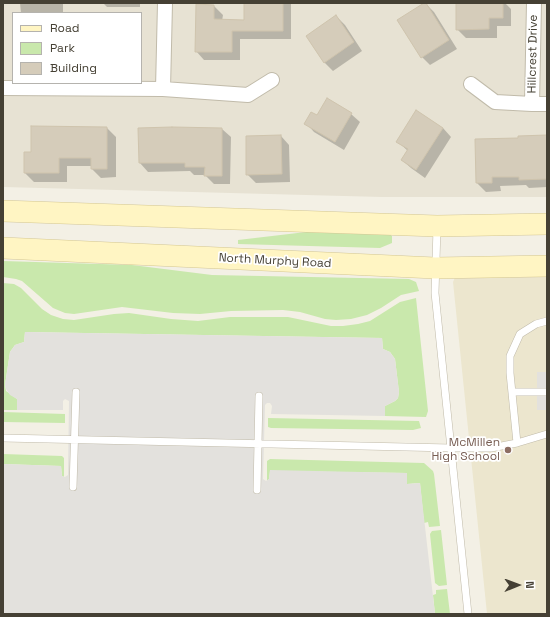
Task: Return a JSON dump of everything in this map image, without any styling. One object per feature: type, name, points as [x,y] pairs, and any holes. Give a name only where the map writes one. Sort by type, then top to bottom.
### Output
[{"type":"main road","points":[[3,211],[437,226],[547,224]]},
{"type":"main road","name":"North Murphy Road","points":[[3,248],[435,268],[547,266]]},
{"type":"street","points":[[163,89],[166,3]]},
{"type":"street","name":"Hillcrest Drive","points":[[532,104],[534,3]]},
{"type":"street","points":[[3,88],[163,89],[248,95],[272,80]]},
{"type":"street","points":[[471,84],[495,102],[547,104]]},
{"type":"lane","points":[[437,226],[435,293],[468,614]]},
{"type":"lane","points":[[517,443],[510,356],[514,344],[520,334],[527,328],[547,321]]},
{"type":"lane","points":[[73,487],[76,392]]},
{"type":"lane","points":[[512,392],[547,392]]},
{"type":"lane","points":[[257,490],[259,396]]},
{"type":"lane","points":[[3,438],[491,448],[517,443],[547,434]]},
{"type":"shaded area","points":[[3,3],[547,3],[547,197],[382,197],[3,187]]},
{"type":"shaded area","name":"McMillen High School","points":[[547,271],[547,614],[487,614],[453,282],[456,275]]},
{"type":"shaded area","points":[[25,332],[382,338],[383,349],[390,352],[395,359],[399,392],[398,398],[395,401],[385,406],[385,416],[271,414],[272,406],[270,403],[267,403],[265,405],[263,479],[266,481],[269,479],[270,470],[407,473],[407,484],[420,483],[435,614],[3,614],[3,464],[61,466],[62,476],[65,477],[68,475],[69,401],[65,399],[63,401],[63,410],[17,410],[17,399],[10,395],[6,389],[5,385],[10,352],[15,345],[24,342]]},
{"type":"shaded area","points":[[537,372],[547,372],[547,410],[537,410]]},
{"type":"green space","points":[[323,230],[388,233],[392,236],[392,243],[380,248],[238,244],[238,240]]},
{"type":"green space","points":[[3,261],[132,265],[212,275],[409,279],[416,282],[419,291],[401,295],[367,315],[351,319],[336,320],[283,310],[231,311],[200,314],[173,313],[122,307],[74,314],[65,313],[53,308],[22,281],[3,277]]},
{"type":"green space","points":[[3,283],[14,284],[21,288],[42,309],[51,315],[63,319],[74,320],[129,313],[198,321],[230,317],[288,317],[331,326],[343,326],[370,321],[400,302],[416,298],[428,411],[426,417],[385,416],[385,406],[398,398],[399,392],[395,359],[390,352],[383,349],[382,338],[25,332],[24,342],[15,345],[10,352],[5,385],[6,391],[17,399],[17,410],[3,410]]},
{"type":"green space","points":[[3,412],[65,414],[65,423],[3,422]]},
{"type":"green space","points":[[268,418],[419,421],[421,428],[413,430],[271,428],[268,427]]},
{"type":"green space","points":[[3,454],[62,456],[64,458],[64,477],[62,476],[61,466],[3,464]]},
{"type":"green space","points":[[270,459],[424,463],[433,471],[434,474],[440,526],[429,527],[428,522],[424,523],[420,483],[407,484],[407,473],[270,471],[269,479],[267,481],[267,461]]},
{"type":"green space","points":[[441,530],[447,585],[439,586],[435,583],[430,534],[432,531]]},
{"type":"green space","points":[[447,589],[450,614],[435,614],[433,595],[436,594],[436,590]]},
{"type":"building","points":[[244,3],[283,3],[283,31],[232,31],[232,52],[195,52],[196,4],[214,5],[214,19],[244,20]]},
{"type":"building","points":[[426,3],[449,40],[421,58],[397,20]]},
{"type":"building","points":[[456,3],[503,3],[503,18],[489,18],[489,29],[456,30]]},
{"type":"building","points":[[336,15],[354,42],[324,63],[306,36]]},
{"type":"building","points":[[327,98],[352,113],[335,142],[304,124],[311,112],[317,115]]},
{"type":"building","points":[[416,110],[443,128],[416,170],[401,160],[408,149],[396,142]]},
{"type":"building","points":[[31,126],[107,127],[107,169],[91,169],[91,158],[59,158],[59,173],[24,173],[24,152],[31,152]]},
{"type":"building","points":[[138,128],[222,128],[222,176],[204,176],[205,167],[185,167],[185,163],[139,163]]},
{"type":"building","points":[[281,135],[282,174],[246,175],[246,136]]},
{"type":"building","points":[[547,135],[547,179],[519,180],[519,177],[492,177],[492,183],[476,183],[475,139],[518,138],[518,136]]},
{"type":"place","name":"McMillen High School","points":[[508,450]]}]
